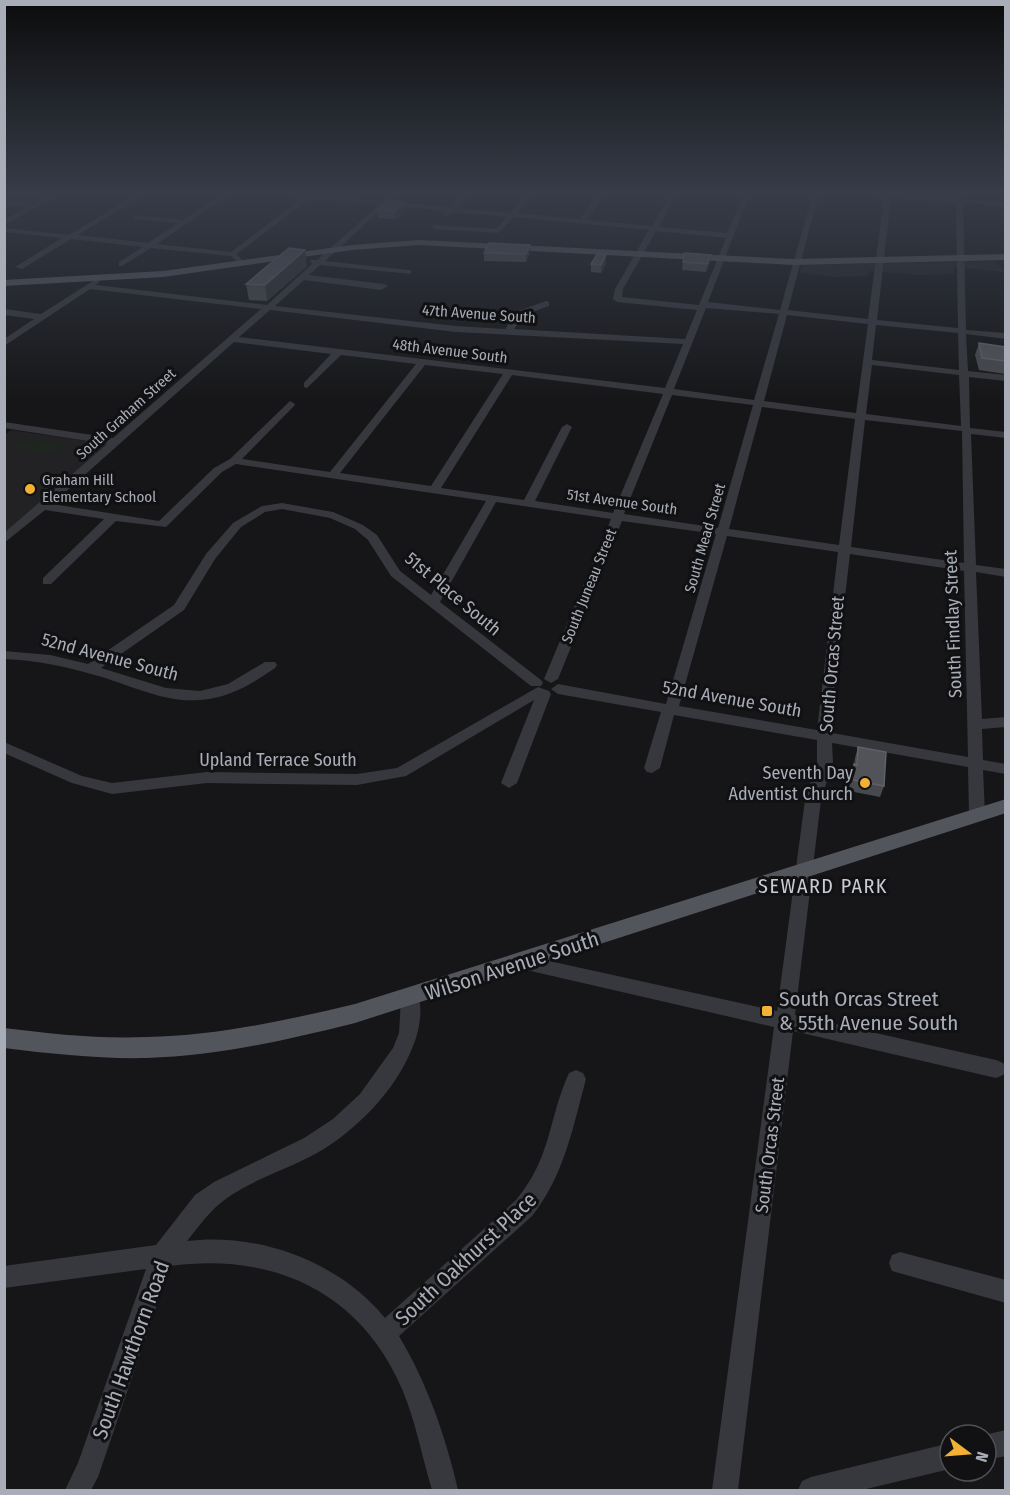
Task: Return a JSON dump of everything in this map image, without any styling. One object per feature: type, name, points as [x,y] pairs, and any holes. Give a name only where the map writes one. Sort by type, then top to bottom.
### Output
[{"type":"main road","points":[[4,283],[179,272],[241,263]]},
{"type":"main road","name":"Wilson Avenue South","points":[[4,1038],[49,1044],[121,1047],[207,1044],[293,1030],[410,999],[1005,806]]},
{"type":"street","points":[[19,267],[26,263]]},
{"type":"street","name":"South Graham Street","points":[[4,540],[318,263]]},
{"type":"street","points":[[326,263],[408,272]]},
{"type":"street","points":[[636,263],[617,299],[783,312],[1005,336]]},
{"type":"street","name":"South Juneau Street","points":[[509,783],[546,687],[720,263]]},
{"type":"street","name":"South Mead Street","points":[[652,768],[670,709],[675,701],[797,263]]},
{"type":"street","name":"South Orcas Street","points":[[725,1491],[813,800],[825,762],[824,716],[879,263]]},
{"type":"street","name":"South Findlay Street","points":[[961,263],[977,814]]},
{"type":"street","points":[[302,277],[345,282]]},
{"type":"street","points":[[4,343],[101,278]]},
{"type":"street","name":"47th Avenue South","points":[[88,286],[454,328],[687,341]]},
{"type":"street","points":[[508,332],[521,313],[546,304]]},
{"type":"street","points":[[4,312],[42,317]]},
{"type":"street","name":"48th Avenue South","points":[[233,339],[1005,435]]},
{"type":"street","points":[[307,385],[338,352]]},
{"type":"street","points":[[334,473],[422,362]]},
{"type":"street","points":[[866,362],[1005,378]]},
{"type":"street","points":[[435,489],[509,372]]},
{"type":"street","points":[[44,506],[162,525],[218,470],[234,461],[290,404]]},
{"type":"street","points":[[4,425],[117,442]]},
{"type":"street","points":[[528,503],[567,427]]},
{"type":"street","name":"51st Avenue South","points":[[234,461],[334,473],[1005,573]]},
{"type":"street","points":[[433,603],[493,498]]},
{"type":"street","name":"51st Place South","points":[[88,670],[165,619],[178,607],[210,557],[237,525],[252,514],[270,507],[282,506],[344,518],[373,538],[395,573],[546,687]]},
{"type":"street","points":[[47,581],[113,517]]},
{"type":"street","name":"52nd Avenue South","points":[[4,655],[42,657],[166,694],[204,696],[241,685],[270,665]]},
{"type":"street","name":"52nd Avenue South","points":[[546,687],[1005,769]]},
{"type":"street","name":"Upland Terrace South","points":[[4,747],[101,787],[135,788],[177,779],[225,777],[363,780],[401,772],[546,687]]},
{"type":"street","points":[[975,725],[1005,722]]},
{"type":"street","points":[[522,962],[996,1069]]},
{"type":"street","name":"South Hawthorn Road","points":[[78,1491],[163,1254],[203,1203],[222,1189],[311,1145],[340,1126],[367,1101],[401,1053],[409,1033],[410,999]]},
{"type":"street","name":"South Oakhurst Place","points":[[384,1334],[524,1208],[542,1188],[549,1172],[576,1078]]},
{"type":"street","points":[[4,1277],[204,1250],[237,1251],[274,1258],[311,1274],[357,1302],[384,1334],[406,1371],[445,1491]]},
{"type":"street","points":[[900,1263],[1005,1292]]},
{"type":"street","points":[[811,1491],[938,1459]]},
{"type":"shaded area","points":[[997,263],[1005,272],[954,267],[954,274],[918,275],[869,271],[868,276],[834,277],[799,273],[802,265]]},
{"type":"shaded area","name":"Graham Hill Elementary School","points":[[11,430],[107,444],[5,533],[5,435]]},
{"type":"shaded area","points":[[33,440],[59,444],[63,447],[51,453],[10,448]]},
{"type":"building","points":[[271,263],[290,263],[265,285],[246,284]]},
{"type":"building","points":[[979,343],[1005,347],[1005,361],[982,358]]},
{"type":"building","name":"Seventh Day Adventist Church","points":[[858,747],[886,752],[884,786],[853,780]]},
{"type":"place","name":"Graham Hill Elementary School","points":[[30,489]]},
{"type":"place","name":"Seventh Day Adventist Church","points":[[865,783]]},
{"type":"place","name":"South Orcas Street & 55th Avenue South","points":[[767,1011]]},
{"type":"district","name":"SEWARD PARK","points":[[823,886]]}]
